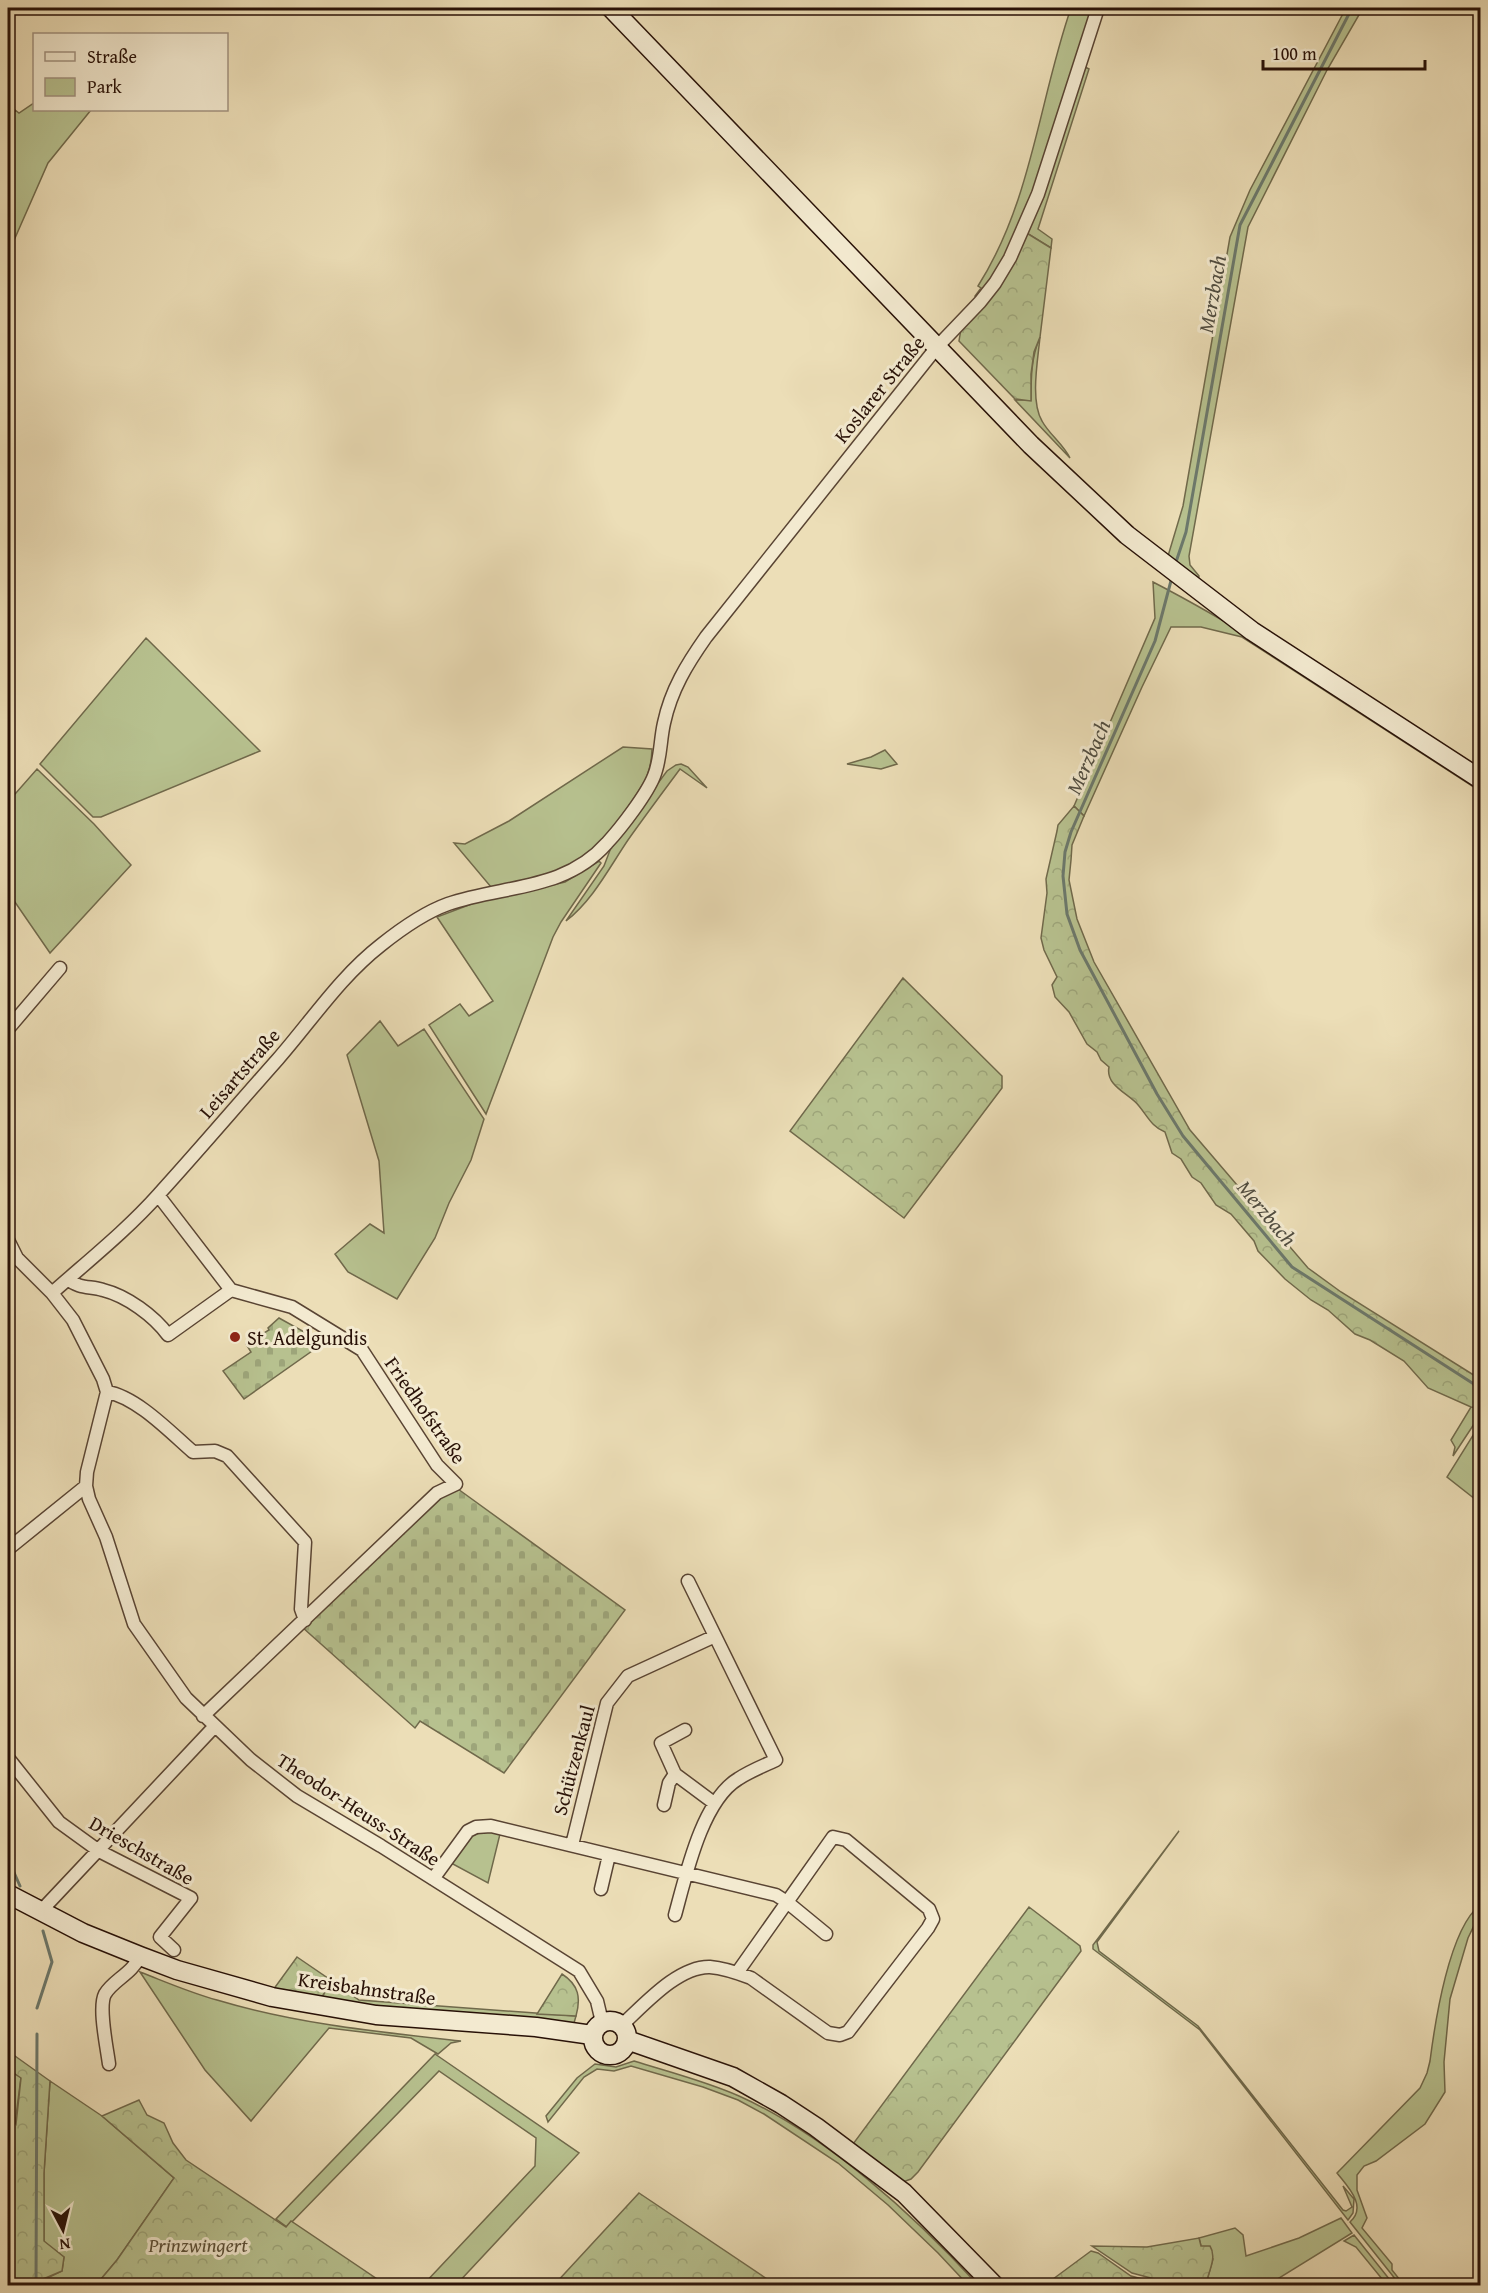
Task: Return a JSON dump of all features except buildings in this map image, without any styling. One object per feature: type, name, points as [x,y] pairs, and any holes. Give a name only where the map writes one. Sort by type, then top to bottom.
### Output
[{"type":"main road","points":[[611,8],[1031,445],[1127,535],[1252,631],[1480,779]]},
{"type":"main road","name":"Kreisbahnstraße","points":[[8,1894],[83,1933],[140,1956],[220,1983],[321,2007],[376,2015],[536,2027],[597,2028]]},
{"type":"main road","points":[[625,2033],[622,2050],[612,2055],[602,2053],[594,2045],[597,2028],[613,2020],[625,2033],[734,2077],[781,2104],[816,2127],[904,2193],[995,2286]]},
{"type":"street","name":"Koslarer Straße","points":[[655,775],[666,715],[683,670],[706,637],[937,347],[980,302],[1010,258],[1038,194],[1098,8]]},
{"type":"street","name":"Leisartstraße","points":[[52,1293],[158,1195],[354,968],[381,945],[423,916],[445,905],[549,880],[586,864],[609,842],[655,775]]},
{"type":"street","points":[[8,1029],[60,968]]},
{"type":"street","points":[[68,1279],[76,1286],[104,1290],[122,1297],[161,1324],[168,1335],[231,1290],[158,1195]]},
{"type":"street","points":[[9,1245],[17,1258],[52,1293],[72,1320],[99,1367],[107,1392],[115,1394],[147,1413],[193,1452],[215,1451],[227,1456],[305,1542],[301,1610],[305,1620]]},
{"type":"street","name":"Friedhofstraße","points":[[203,1716],[437,1493],[456,1484],[437,1465],[362,1350],[292,1307],[231,1290]]},
{"type":"street","name":"Theodor-Heuss-Straße","points":[[107,1392],[87,1472],[86,1486],[89,1499],[106,1537],[134,1624],[186,1698],[214,1727],[272,1778],[297,1796],[579,1971],[597,2001],[597,2028]]},
{"type":"street","points":[[8,1549],[86,1486]]},
{"type":"street","points":[[675,1915],[687,1873],[714,1803],[737,1779],[776,1760],[713,1637],[688,1581]]},
{"type":"street","name":"Schützenkaul","points":[[572,1845],[607,1703],[628,1676],[713,1637]]},
{"type":"street","points":[[41,1911],[214,1727]]},
{"type":"street","points":[[685,1730],[661,1743],[675,1774],[714,1803]]},
{"type":"street","name":"Drieschstraße","points":[[8,1758],[58,1822],[99,1851],[191,1898],[160,1937],[174,1950]]},
{"type":"street","points":[[664,1805],[669,1783],[675,1774]]},
{"type":"street","points":[[433,1879],[468,1831],[476,1827],[490,1826],[776,1895],[788,1902],[826,1934]]},
{"type":"street","points":[[625,2033],[652,1998],[680,1976],[709,1967],[751,1978],[828,2033],[840,2036],[849,2032],[928,1928],[933,1918],[928,1908],[846,1840],[833,1837],[737,1973]]},
{"type":"street","points":[[601,1889],[609,1855]]},
{"type":"street","points":[[109,2064],[103,2010],[105,1994],[136,1965],[140,1956]]},
{"type":"green space","points":[[1071,8],[1093,8],[1031,201],[1001,264],[979,299],[975,296],[981,288],[978,286],[1011,220],[1023,185]]},
{"type":"green space","points":[[1346,8],[1363,8],[1327,70],[1248,227],[1189,556],[1190,565],[1199,576],[1198,581],[1168,556],[1183,506],[1230,237],[1250,190]]},
{"type":"green space","points":[[1083,66],[1089,69],[1038,229],[1052,239],[1051,248],[1025,232]]},
{"type":"green space","points":[[33,104],[33,111],[90,111],[48,163],[8,254],[8,127],[15,110],[19,113]]},
{"type":"green space","points":[[1025,232],[1051,248],[1040,337],[1034,352],[1031,374],[1031,401],[1015,399],[959,341],[961,329]]},
{"type":"green space","points":[[1040,337],[1036,380],[1038,413],[1045,426],[1070,458],[1015,400],[1031,400],[1033,360]]},
{"type":"green space","points":[[1153,582],[1237,629],[1319,680],[1480,785],[1480,791],[1242,637],[1201,627],[1171,627],[1084,816],[1074,806],[1155,618]]},
{"type":"green space","points":[[146,638],[260,751],[101,817],[93,817],[40,764]]},
{"type":"green space","points":[[623,747],[652,749],[648,774],[608,835],[594,851],[571,866],[545,876],[491,887],[454,843],[465,844],[509,821]]},
{"type":"green space","points":[[885,750],[897,764],[881,769],[847,764],[871,757]]},
{"type":"green space","points":[[681,764],[688,767],[707,788],[680,769],[592,894],[566,921],[604,866],[612,845],[667,771]]},
{"type":"green space","points":[[37,769],[94,824],[131,865],[50,953],[8,892],[8,802]]},
{"type":"green space","points":[[1074,806],[1084,816],[1072,845],[1069,880],[1077,919],[1094,962],[1190,1130],[1308,1268],[1341,1292],[1480,1379],[1480,1408],[1471,1407],[1428,1388],[1404,1361],[1370,1340],[1355,1334],[1328,1310],[1311,1300],[1285,1279],[1258,1251],[1254,1241],[1231,1214],[1216,1205],[1201,1183],[1192,1177],[1181,1159],[1172,1153],[1165,1132],[1153,1124],[1135,1102],[1114,1085],[1109,1074],[1109,1067],[1087,1044],[1069,1012],[1055,997],[1052,985],[1057,977],[1041,938],[1047,893],[1046,879],[1058,825]]},
{"type":"green space","points":[[599,861],[601,863],[553,937],[486,1114],[429,1025],[460,1004],[469,1016],[493,1001],[437,917],[474,903],[565,882]]},
{"type":"green space","points":[[903,978],[1002,1076],[1002,1088],[904,1218],[790,1131]]},
{"type":"green space","points":[[380,1021],[398,1046],[424,1029],[484,1119],[471,1160],[449,1203],[435,1238],[397,1299],[348,1272],[335,1254],[370,1224],[384,1233],[379,1161],[347,1055]]},
{"type":"green space","points":[[279,1318],[317,1339],[312,1351],[244,1399],[223,1371],[251,1352],[246,1344],[269,1330],[268,1328]]},
{"type":"green space","points":[[1471,1407],[1480,1408],[1480,1415],[1453,1456],[1455,1447],[1451,1440]]},
{"type":"green space","points":[[1480,1424],[1480,1503],[1447,1477]]},
{"type":"green space","points":[[458,1489],[625,1610],[504,1773],[420,1721],[415,1728],[302,1627],[439,1494]]},
{"type":"green space","points":[[488,1830],[500,1834],[488,1883],[451,1863],[471,1836]]},
{"type":"green space","points":[[1179,1831],[1097,1942],[1099,1951],[1198,2026],[1343,2210],[1346,2211],[1352,2207],[1343,2186],[1354,2199],[1353,2213],[1348,2220],[1200,2030],[1093,1949],[1093,1945]]},
{"type":"green space","points":[[1480,1905],[1480,1913],[1468,1938],[1450,1999],[1444,2062],[1445,2092],[1425,2124],[1376,2161],[1364,2166],[1357,2175],[1357,2190],[1367,2218],[1362,2228],[1392,2264],[1392,2270],[1404,2285],[1400,2285],[1350,2222],[1355,2216],[1356,2203],[1354,2196],[1337,2173],[1420,2088],[1430,2061],[1440,2001],[1452,1955],[1469,1917]]},
{"type":"green space","points":[[1029,1907],[1080,1946],[1081,1951],[918,2172],[911,2179],[903,2182],[853,2144]]},
{"type":"green space","points":[[297,1957],[332,1981],[320,2000],[273,1990]]},
{"type":"green space","points":[[140,1972],[207,1997],[277,2015],[338,2026],[461,2041],[451,2043],[438,2054],[411,2038],[329,2028],[251,2121],[205,2070]]},
{"type":"green space","points":[[562,1974],[568,1978],[577,1992],[576,2016],[537,2014]]},
{"type":"green space","points":[[332,1981],[359,2000],[576,2016],[574,2023],[451,2016],[320,2000]]},
{"type":"green space","points":[[8,2051],[50,2081],[44,2173],[44,2241],[64,2257],[62,2271],[43,2279],[43,2285],[8,2285],[8,2114],[16,2124],[21,2078],[8,2069]]},
{"type":"green space","points":[[435,2054],[579,2153],[456,2285],[423,2285],[535,2166],[536,2138],[439,2071],[287,2227],[276,2219]]},
{"type":"green space","points":[[634,2061],[700,2081],[739,2096],[772,2112],[804,2132],[836,2154],[897,2205],[926,2231],[978,2285],[968,2285],[888,2205],[838,2163],[764,2114],[738,2100],[631,2066],[614,2071],[597,2069],[584,2077],[548,2122],[546,2116],[577,2078],[595,2064],[616,2067]]},
{"type":"green space","points":[[8,2070],[21,2077],[15,2124],[8,2114]]},
{"type":"green space","points":[[50,2081],[102,2116],[174,2178],[117,2260],[96,2285],[43,2286],[43,2280],[62,2271],[64,2257],[44,2242],[44,2173]]},
{"type":"green space","name":"Prinzwingert","points":[[139,2100],[147,2115],[164,2123],[173,2143],[186,2160],[286,2227],[291,2221],[386,2285],[96,2285],[117,2260],[174,2178],[102,2116]]},
{"type":"green space","points":[[639,2193],[776,2285],[554,2285]]},
{"type":"green space","points":[[1341,2218],[1352,2233],[1266,2286],[1206,2284],[1213,2259],[1201,2246],[1199,2238],[1235,2228],[1243,2235],[1246,2256],[1299,2238]]},
{"type":"green space","points":[[1354,2235],[1394,2285],[1387,2285],[1356,2247],[1344,2241]]},
{"type":"green space","points":[[1199,2238],[1201,2246],[1210,2246],[1213,2255],[1206,2283],[1235,2285],[1177,2285],[1132,2273],[1092,2246],[1147,2247]]},
{"type":"green space","points":[[1091,2251],[1098,2253],[1131,2276],[1165,2285],[1053,2286],[1049,2282]]},
{"type":"waterway","name":"Merzbach","points":[[1175,565],[1186,532],[1240,225],[1352,8]]},
{"type":"waterway","name":"Merzbach","points":[[1172,577],[1155,641],[1071,832],[1065,852],[1063,876],[1067,914],[1080,950],[1157,1094],[1183,1136],[1292,1267],[1480,1388]]},
{"type":"waterway","points":[[8,1859],[20,1886]]},
{"type":"waterway","points":[[37,2008],[52,1962],[43,1931]]},
{"type":"waterway","points":[[36,2286],[37,2034]]},
{"type":"waterway","points":[[8,2279],[13,2286]]},
{"type":"place","name":"St. Adelgundis","points":[[235,1337]]}]
